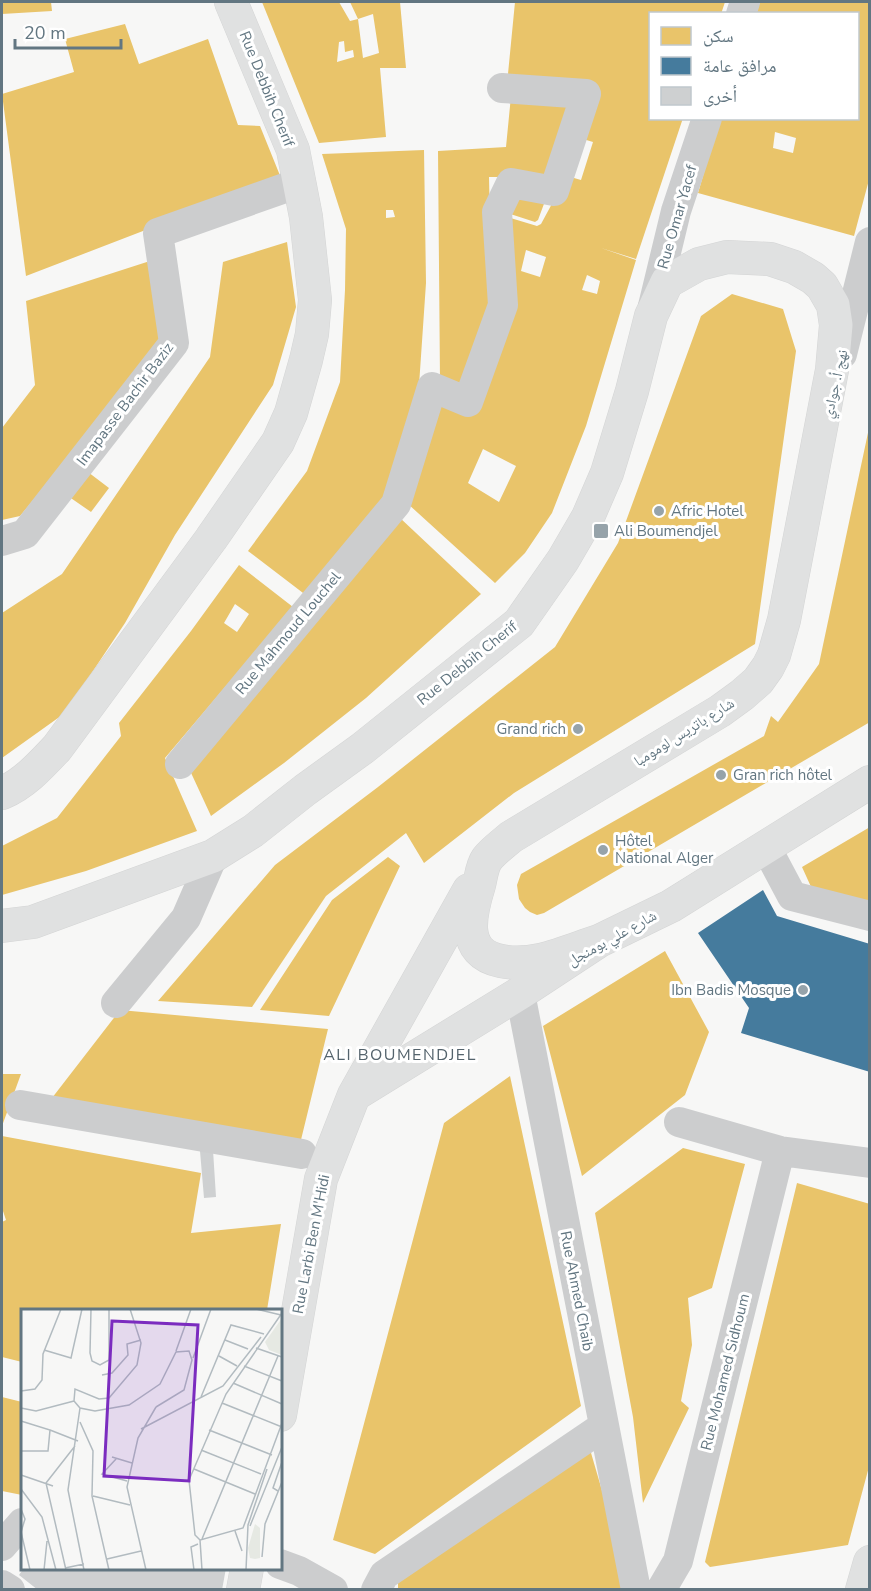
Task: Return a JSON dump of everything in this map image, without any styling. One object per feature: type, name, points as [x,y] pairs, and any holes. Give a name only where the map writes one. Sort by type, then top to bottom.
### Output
[{"type":"street","name":"Rue Debbih Cherif","points":[[2,793],[39,767],[57,748],[211,539],[278,442],[291,413],[312,334],[315,300],[306,217],[293,150],[231,2]]},
{"type":"street","name":"Rue Mahmoud Louchel","points":[[180,764],[396,504],[432,387],[468,402],[503,304],[497,212],[511,183],[554,191],[586,94],[501,88]]},
{"type":"street","name":"Rue Omar Yacef","points":[[651,316],[676,212],[706,120]]},
{"type":"street","name":"Imapasse Bachir Baziz","points":[[2,541],[24,534],[174,343],[158,233],[299,183]]},
{"type":"street","name":"نهج أ. جوادي","points":[[802,526],[870,242]]},
{"type":"street","name":"Rue Debbih Cherif","points":[[2,926],[33,922],[213,856],[253,831],[304,790],[363,748],[519,623],[563,560],[588,517],[603,482],[632,391],[651,316],[667,282],[699,264],[727,257],[770,259],[794,267],[822,286],[833,305],[836,325]]},
{"type":"street","name":"شارع باتريس لومومبا","points":[[486,860],[511,837],[720,711],[758,681],[774,655],[784,620],[832,370],[836,325]]},
{"type":"street","name":"شارع علي بومنجل","points":[[354,1095],[520,993],[599,941],[670,906],[870,782]]},
{"type":"street","points":[[766,847],[792,896],[870,916]]},
{"type":"street","points":[[116,1003],[186,918],[213,856]]},
{"type":"street","points":[[486,860],[471,910],[470,922],[476,945],[482,951],[503,962],[534,962],[599,941]]},
{"type":"street","name":"Rue Larbi Ben M'Hidi","points":[[282,1403],[321,1179],[354,1095],[486,860]]},
{"type":"street","name":"Rue Ahmed Chaib","points":[[520,993],[636,1590]]},
{"type":"street","points":[[20,1105],[302,1154]]},
{"type":"street","points":[[680,1122],[780,1151],[870,1163]]},
{"type":"street","name":"Rue Mohamed Sidhoum","points":[[662,1590],[678,1562],[780,1151]]},
{"type":"street","points":[[376,1590],[384,1575],[604,1426]]},
{"type":"street","points":[[2,1546],[21,1524]]},
{"type":"street","points":[[862,1590],[870,1562]]},
{"type":"street","points":[[282,1565],[299,1571],[333,1590]]},
{"type":"street","points":[[243,1590],[247,1570]]},
{"type":"street","points":[[2,1585],[10,1590]]},
{"type":"building: سكن","points":[[2,2],[51,2],[52,11],[2,14]]},
{"type":"building: سكن","points":[[262,2],[339,2],[350,21],[358,19],[350,2],[400,2],[406,68],[380,68],[386,137],[319,143]],"holes":[[[373,14],[379,53],[363,58],[358,19]],[[344,41],[345,52],[353,50],[354,57],[337,62],[339,42]]]},
{"type":"building: سكن","points":[[515,2],[725,2],[722,12],[649,12],[649,120],[682,120],[636,259],[601,248],[636,260],[586,426],[552,513],[525,553],[495,583],[407,503],[440,401],[479,412],[485,385],[501,215],[537,226],[541,224],[567,176],[581,180],[593,142],[573,136],[582,110],[507,84]],"holes":[[[526,250],[546,257],[540,277],[521,271]],[[587,275],[600,281],[597,294],[582,290]],[[483,449],[516,466],[499,502],[468,483]]]},
{"type":"building: سكن","points":[[760,2],[870,2],[870,176],[854,236],[698,193],[719,120],[859,120],[859,12],[757,12]],"holes":[[[775,132],[796,138],[793,153],[773,148]]]},
{"type":"building: سكن","points":[[125,24],[139,64],[208,39],[238,125],[260,126],[281,178],[26,276],[2,94],[74,72],[65,39]]},
{"type":"building: سكن","points":[[511,96],[579,102],[554,184],[489,177],[492,315],[468,386],[440,380],[438,151],[506,147]]},
{"type":"building: سكن","points":[[424,150],[426,283],[418,400],[390,498],[307,596],[248,551],[307,471],[340,382],[346,229],[322,154]],"holes":[[[386,210],[393,210],[395,217],[386,218]]]},
{"type":"building: سكن","points":[[513,188],[548,193],[538,220],[535,222],[501,211]]},
{"type":"building: سكن","points":[[287,242],[296,307],[273,385],[175,535],[125,623],[65,713],[2,758],[2,613],[62,574],[210,357],[223,262]]},
{"type":"building: سكن","points":[[153,260],[168,339],[20,516],[2,520],[2,428],[35,385],[26,301]]},
{"type":"building: سكن","points":[[732,294],[783,309],[796,351],[755,644],[514,793],[424,863],[406,833],[326,896],[252,1007],[158,1001],[275,865],[555,647],[618,543],[701,316]]},
{"type":"building: سكن","points":[[869,428],[870,722],[544,913],[537,915],[530,912],[519,899],[517,885],[521,874],[764,736],[771,716],[778,722],[819,664]]},
{"type":"building: سكن","points":[[84,469],[109,488],[91,512],[65,494]]},
{"type":"building: سكن","points":[[399,517],[481,594],[366,698],[284,763],[211,816],[186,762]]},
{"type":"building: سكن","points":[[239,565],[293,607],[165,758],[197,831],[86,871],[2,895],[2,846],[57,818],[121,736],[119,723]],"holes":[[[235,604],[249,614],[237,632],[224,623]]]},
{"type":"building: سكن","points":[[870,827],[870,906],[812,889],[802,867]]},
{"type":"building: سكن","points":[[388,857],[400,866],[329,1016],[260,1010],[332,900]]},
{"type":"building: سكن","points":[[665,951],[709,1032],[685,1095],[582,1176],[543,1026]]},
{"type":"building: سكن","points":[[120,1010],[328,1029],[299,1148],[52,1098]]},
{"type":"building: سكن","points":[[2,1074],[21,1074],[2,1126]]},
{"type":"building: سكن","points":[[510,1076],[581,1406],[375,1554],[333,1540],[444,1123]]},
{"type":"building: سكن","points":[[2,1136],[201,1173],[191,1233],[281,1224],[267,1309],[21,1309],[21,1362],[2,1357],[2,1222],[6,1220],[2,1208]]},
{"type":"building: سكن","points":[[683,1148],[745,1164],[712,1288],[688,1298],[692,1345],[681,1401],[689,1408],[643,1503],[633,1417],[595,1213]]},
{"type":"building: سكن","points":[[797,1183],[870,1204],[870,1463],[848,1545],[710,1567],[705,1562]]},
{"type":"building: سكن","points":[[2,1397],[21,1402],[21,1495],[2,1491]]},
{"type":"building: سكن","points":[[589,1446],[631,1590],[398,1590],[398,1576]]},
{"type":"building: مرافق عامة","name":"Ibn Badis Mosque","points":[[763,890],[777,916],[870,944],[870,1072],[741,1033],[749,1008],[698,933]]},
{"type":"building: أخرى","points":[[213,1150],[216,1197],[204,1198],[200,1151]]},
{"type":"building: أخرى","points":[[23,1570],[226,1570],[222,1590],[38,1590],[19,1575]]},
{"type":"place","name":"Afric Hotel","points":[[659,511]]},
{"type":"place","name":"Ali Boumendjel","points":[[601,531]]},
{"type":"place","name":"Grand rich","points":[[578,729]]},
{"type":"place","name":"Gran rich hôtel","points":[[721,775]]},
{"type":"place","name":"Hôtel National Alger","points":[[603,850]]},
{"type":"place","name":"Ibn Badis Mosque","points":[[803,990]]},
{"type":"district","name":"ALI BOUMENDJEL","points":[[400,1054]]}]
